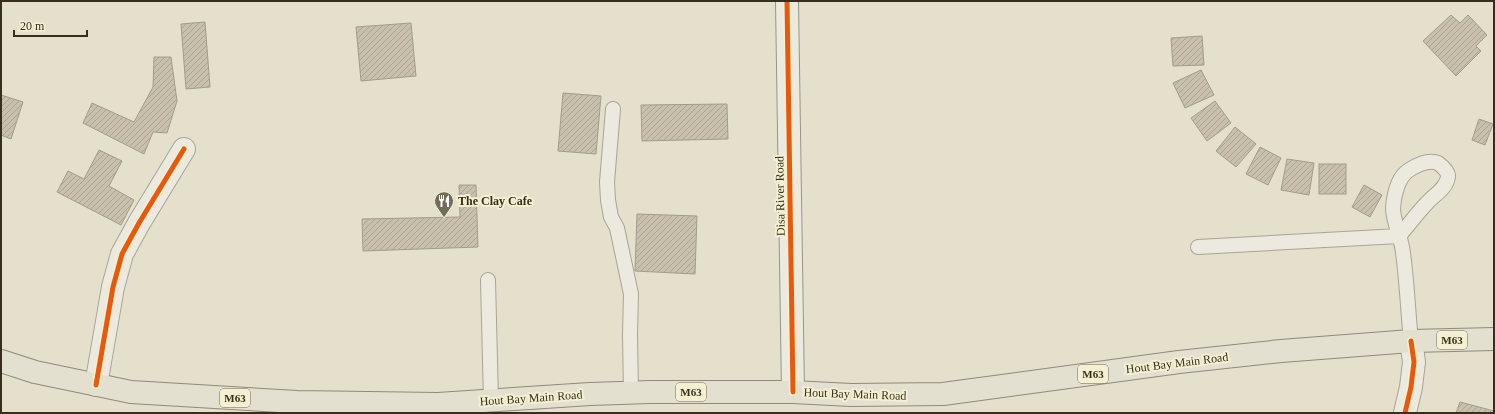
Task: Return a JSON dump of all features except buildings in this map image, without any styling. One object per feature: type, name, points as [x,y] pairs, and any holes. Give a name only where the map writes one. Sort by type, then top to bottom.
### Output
[{"type":"main road","name":"Hout Bay Main Road","points":[[1,362],[35,372],[131,392],[297,407],[438,404],[590,394],[631,393],[793,392],[851,395],[943,394],[1179,362],[1281,351],[1411,341],[1494,339]]},
{"type":"street","name":"Disa River Road","points":[[787,1],[793,392]]},
{"type":"street","points":[[96,385],[113,287],[122,254],[184,149]]},
{"type":"street","points":[[1405,413],[1411,387],[1414,362],[1411,341]]},
{"type":"lane","points":[[613,109],[607,182],[608,200],[611,217],[617,228],[631,294],[631,393]]},
{"type":"lane","points":[[1198,247],[1399,236],[1428,202],[1439,192],[1446,182],[1448,176],[1447,173],[1444,168],[1436,162],[1421,163],[1406,172],[1398,185],[1393,210],[1399,236],[1403,251],[1411,341]]},
{"type":"lane","points":[[488,280],[491,401]]},
{"type":"cycle path","points":[[787,1],[793,392]]},
{"type":"cycle path","points":[[96,385],[113,287],[122,254],[184,149]]},
{"type":"cycle path","points":[[1405,413],[1411,387],[1414,362],[1411,341]]},
{"type":"place","name":"The Clay Cafe","points":[[444,218]]}]
